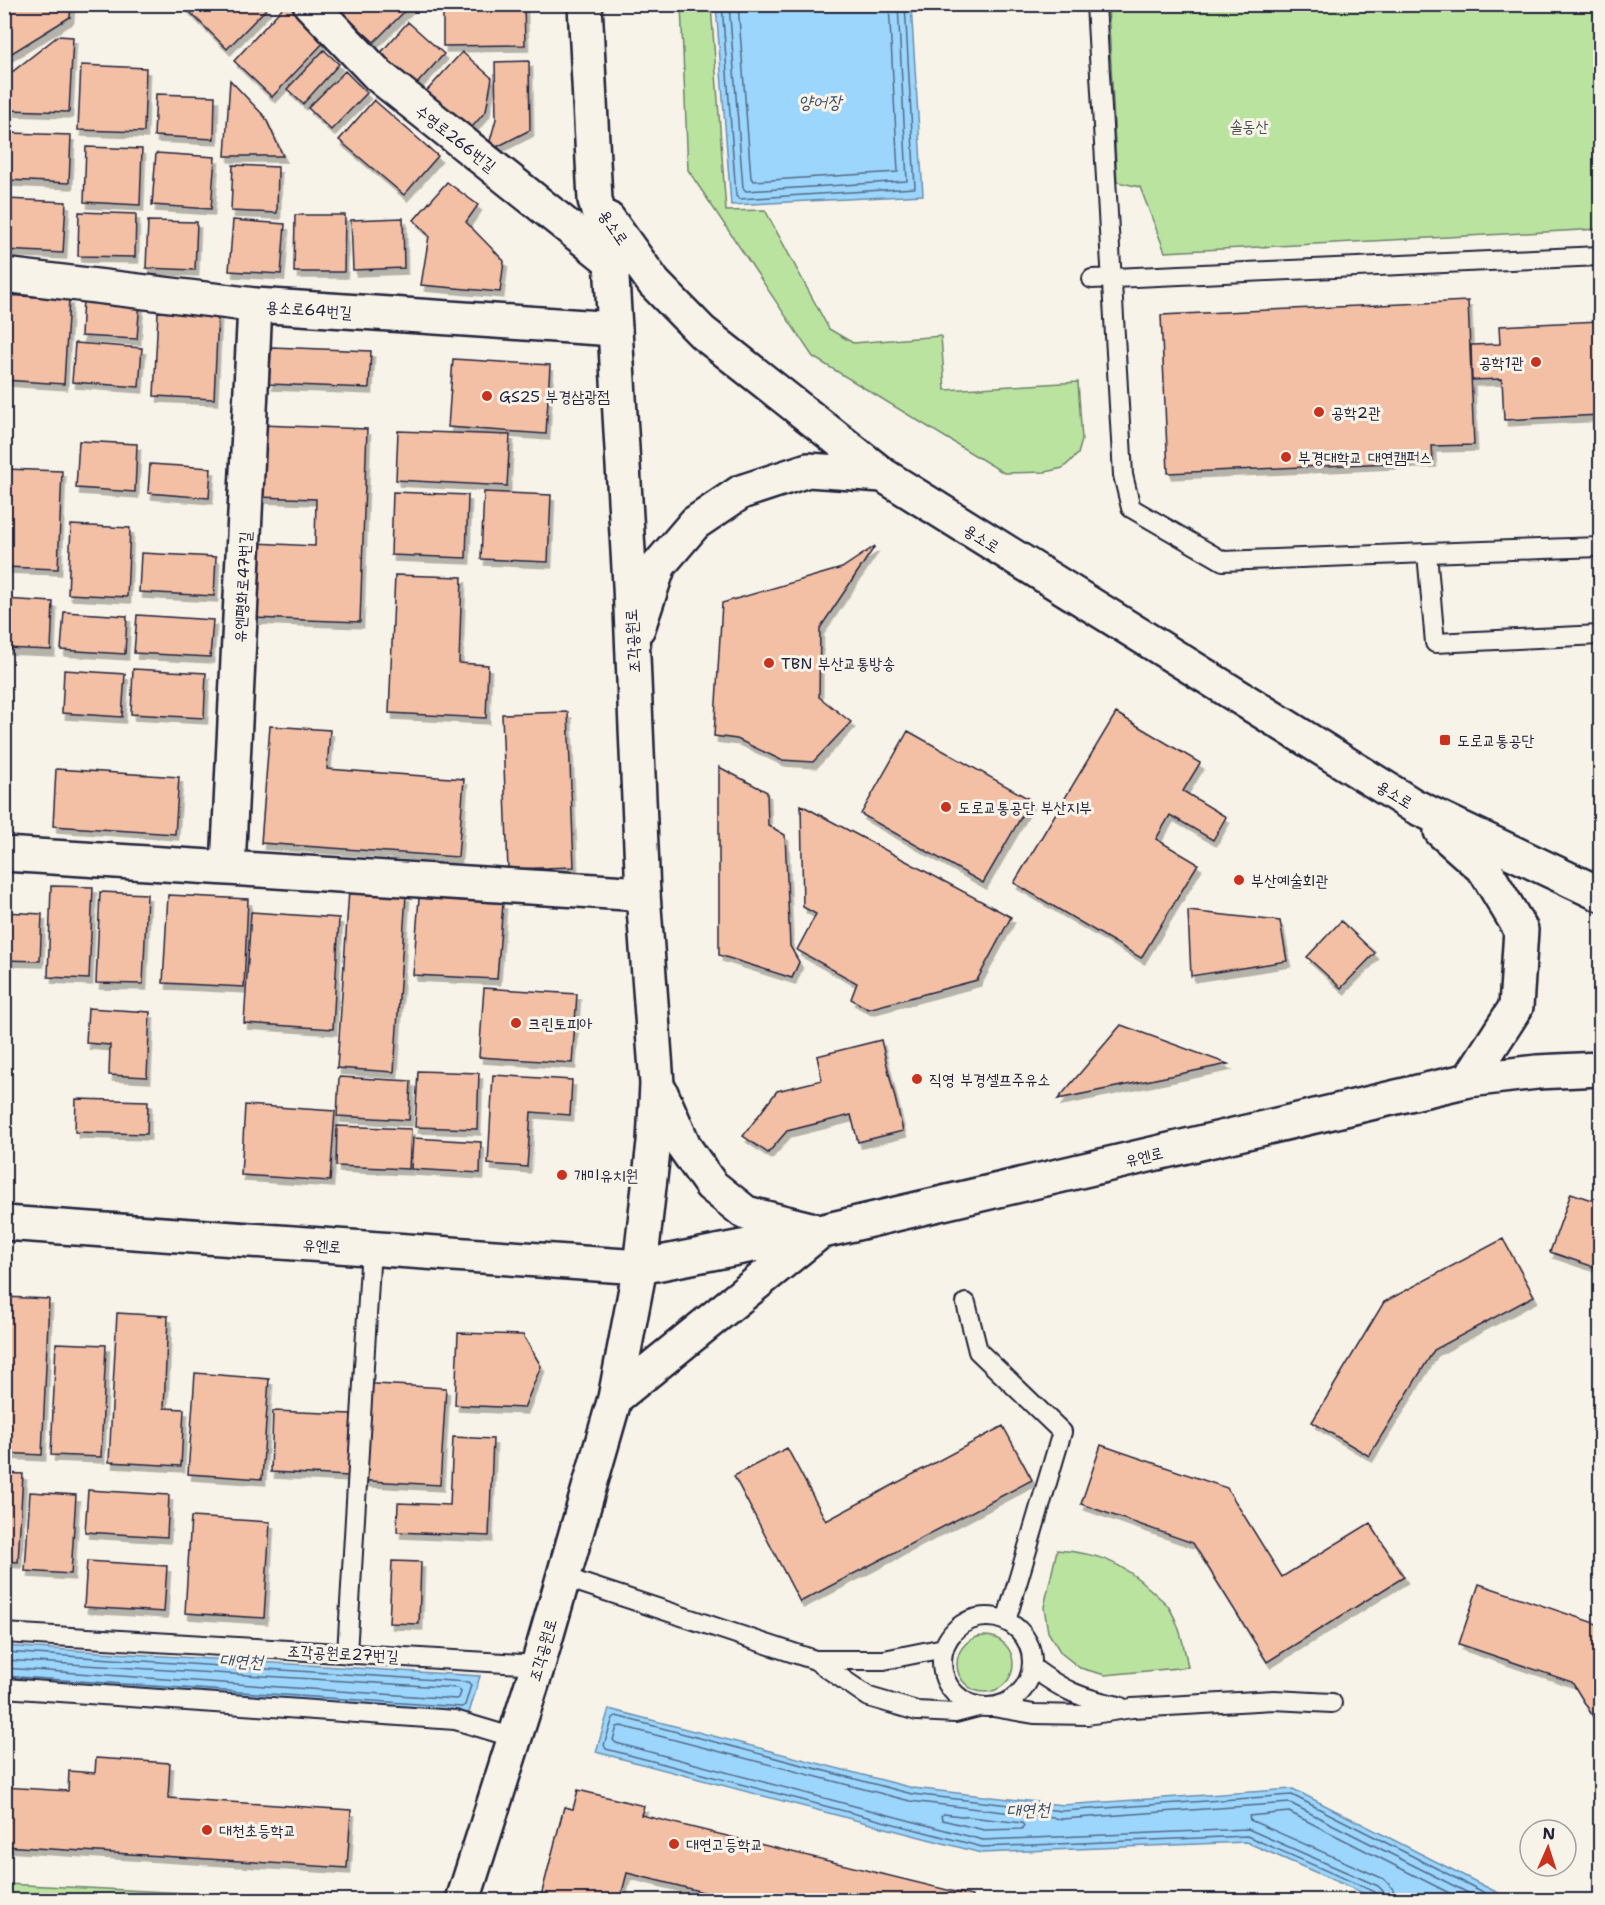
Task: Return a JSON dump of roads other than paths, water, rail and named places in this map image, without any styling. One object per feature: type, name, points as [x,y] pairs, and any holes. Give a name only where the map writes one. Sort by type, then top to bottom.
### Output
[{"type":"main road","name":"수영로266번길","points":[[310,4],[379,76],[611,261]]},
{"type":"main road","name":"용소로","points":[[585,4],[595,200],[654,283],[702,332],[883,476],[1414,806],[1600,894]]},
{"type":"main road","name":"조각공원로","points":[[463,1900],[538,1665],[615,1398],[640,1267],[654,1143],[657,1084],[642,894],[633,645],[611,261],[595,200]]},
{"type":"main road","name":"용소로64번길","points":[[4,275],[255,305],[615,329]]},
{"type":"main road","name":"유엔평화로47번길","points":[[228,868],[255,305]]},
{"type":"main road","points":[[633,645],[659,565],[695,523],[741,492],[808,470],[883,476]]},
{"type":"main road","points":[[1414,806],[1485,870],[1521,930],[1516,1007],[1470,1080]]},
{"type":"main road","points":[[4,854],[642,894]]},
{"type":"main road","name":"유엔로","points":[[4,1223],[640,1267],[819,1232],[1470,1080],[1537,1072],[1600,1069]]},
{"type":"main road","points":[[657,1084],[685,1148],[711,1185],[746,1214],[819,1232]]},
{"type":"main road","points":[[615,1398],[819,1232]]},
{"type":"lane","points":[[1096,4],[1123,475],[1131,508],[1223,561],[1600,547]]},
{"type":"lane","points":[[1092,279],[1600,256]]},
{"type":"lane","points":[[1427,553],[1435,643],[1600,635]]},
{"type":"lane","points":[[347,1654],[371,1248]]},
{"type":"lane","points":[[966,1303],[978,1351],[1062,1432],[1006,1621]]},
{"type":"lane","points":[[563,1577],[815,1660],[869,1697],[918,1711],[955,1713],[986,1707],[1008,1703],[1020,1694],[1033,1668],[1032,1654],[1027,1640],[1018,1629],[1006,1621],[991,1617],[976,1618],[962,1624],[951,1635],[944,1648],[941,1663],[945,1679],[952,1691],[964,1701],[986,1707],[1044,1714],[1088,1715],[1132,1708],[1274,1700],[1332,1703]]},
{"type":"lane","name":"조각공원로27번길","points":[[4,1633],[538,1665]]},
{"type":"lane","points":[[815,1660],[884,1660],[944,1648]]},
{"type":"lane","points":[[1033,1668],[1055,1684],[1087,1700],[1132,1708]]},
{"type":"lane","points":[[4,1688],[454,1720],[515,1738]]},
{"type":"water","name":"양어장","points":[[716,5],[911,5],[923,195],[731,205]]},
{"type":"water","name":"대연천","points":[[4,1646],[480,1676],[469,1713],[5,1682]]},
{"type":"water","name":"대연천","points":[[609,1709],[913,1788],[1063,1805],[1293,1789],[1512,1900],[1379,1900],[1246,1842],[981,1853],[596,1752]]},
{"type":"place","name":"공학1관","points":[[1536,362]]},
{"type":"place","name":"GS25 부경삼광점","points":[[487,396]]},
{"type":"place","name":"공학2관","points":[[1319,412]]},
{"type":"place","name":"부경대학교 대연캠퍼스","points":[[1286,457]]},
{"type":"place","name":"TBN 부산교통방송","points":[[769,663]]},
{"type":"place","name":"도로교통공단","points":[[1445,740]]},
{"type":"place","name":"도로교통공단 부산지부","points":[[946,807]]},
{"type":"place","name":"부산예술회관","points":[[1239,880]]},
{"type":"place","name":"크린토피아","points":[[516,1023]]},
{"type":"place","name":"직영 부경셀프주유소","points":[[917,1079]]},
{"type":"place","name":"개미유치원","points":[[562,1175]]},
{"type":"place","name":"대천초등학교","points":[[207,1830]]},
{"type":"place","name":"대연고등학교","points":[[674,1844]]},
{"type":"park label","name":"솔동산","points":[[1249,126]]}]
